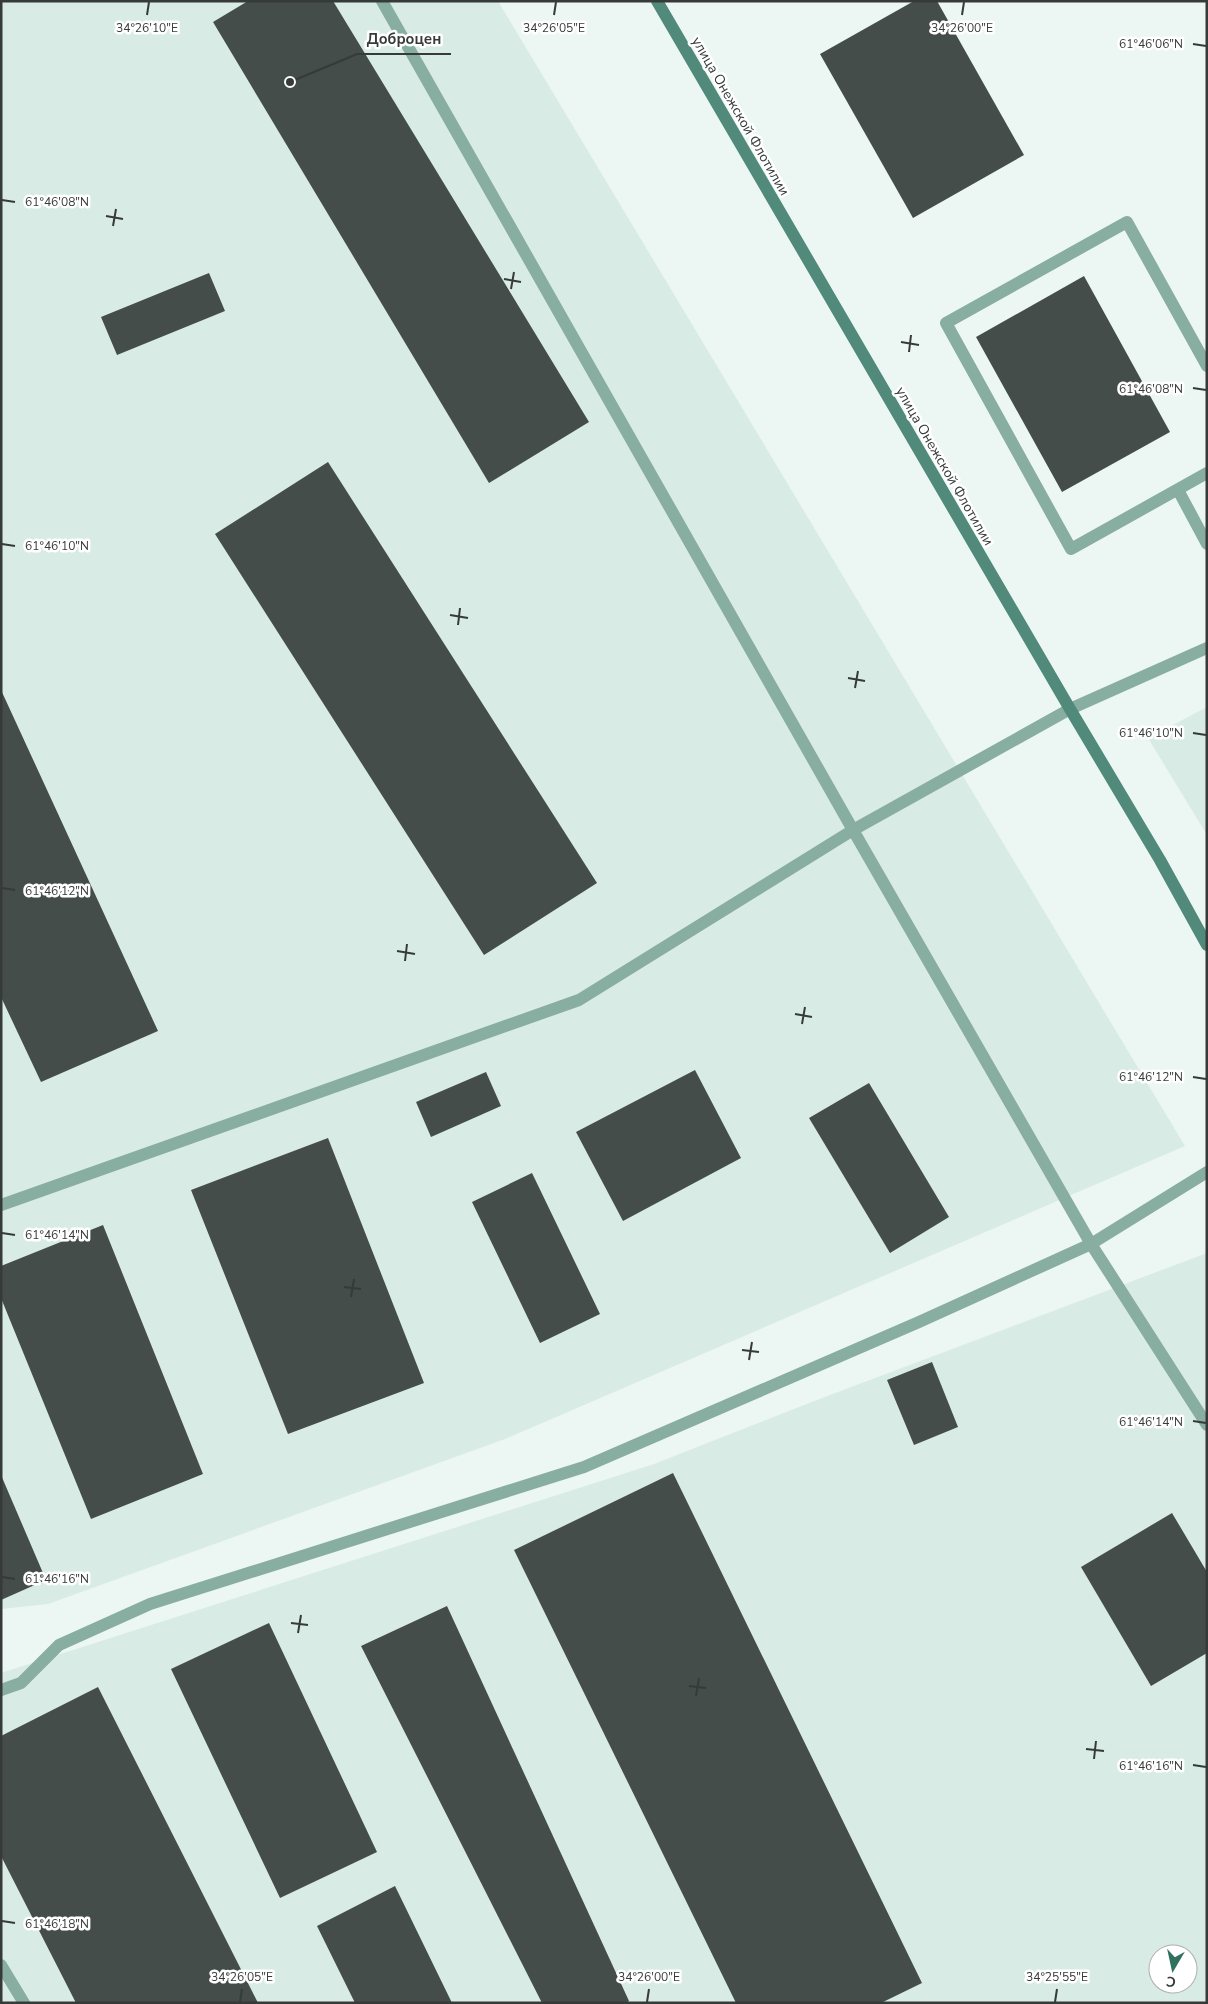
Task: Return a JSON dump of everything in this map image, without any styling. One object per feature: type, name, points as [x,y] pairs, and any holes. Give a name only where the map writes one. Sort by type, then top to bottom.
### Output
[{"type":"main road","name":"улица Онежской Флотилии","points":[[657,1],[1160,860],[1207,946]]},
{"type":"lane","points":[[382,1],[853,830],[1091,1244],[1207,1425]]},
{"type":"lane","points":[[1207,366],[1127,222],[946,323],[1071,549],[1207,473]]},
{"type":"lane","points":[[1178,490],[1207,544]]},
{"type":"lane","points":[[1,1205],[580,1000],[853,830],[1070,709],[1207,648]]},
{"type":"lane","points":[[1,1690],[21,1683],[59,1645],[150,1604],[584,1467],[919,1322],[1091,1244],[1207,1172]]},
{"type":"lane","points":[[1,1965],[24,2003]]},
{"type":"shaded area","points":[[1,1],[498,1],[1185,1146],[505,1439],[48,1604],[1,1609]]},
{"type":"shaded area","points":[[1207,707],[1207,835],[1148,738]]},
{"type":"shaded area","points":[[1207,1253],[1207,2003],[1,2003],[1,1673],[654,1464],[822,1398]]},
{"type":"building","points":[[248,1],[333,1],[589,422],[489,483],[213,22]]},
{"type":"building","points":[[914,1],[937,1],[1024,155],[913,218],[820,54]]},
{"type":"building","points":[[209,273],[225,311],[117,355],[101,317]]},
{"type":"building","points":[[1084,276],[1170,432],[1062,492],[976,337]]},
{"type":"building","points":[[328,462],[597,883],[484,955],[215,534]]},
{"type":"building","points":[[1,690],[158,1031],[41,1082],[1,997]]},
{"type":"building","points":[[695,1070],[741,1158],[623,1221],[576,1132]]},
{"type":"building","points":[[486,1072],[501,1106],[431,1137],[416,1102]]},
{"type":"building","points":[[869,1083],[949,1217],[890,1253],[809,1118]]},
{"type":"building","points":[[328,1138],[424,1383],[288,1434],[191,1190]]},
{"type":"building","points":[[532,1173],[600,1314],[540,1343],[472,1202]]},
{"type":"building","points":[[103,1225],[203,1474],[91,1519],[1,1298],[1,1266]]},
{"type":"building","points":[[932,1362],[958,1427],[914,1445],[887,1380]]},
{"type":"building","points":[[673,1473],[922,1983],[881,2003],[736,2003],[514,1550]]},
{"type":"building","points":[[1,1475],[46,1580],[1,1600]]},
{"type":"building","points":[[1172,1513],[1207,1572],[1207,1653],[1151,1686],[1081,1567]]},
{"type":"building","points":[[447,1606],[629,2001],[626,2003],[542,2003],[361,1646]]},
{"type":"building","points":[[269,1623],[377,1852],[280,1898],[171,1669]]},
{"type":"building","points":[[98,1687],[258,2003],[76,2003],[1,1856],[1,1736]]},
{"type":"building","points":[[395,1886],[452,2003],[355,2003],[317,1926]]},
{"type":"place","name":"Доброцен","points":[[290,82]]}]
